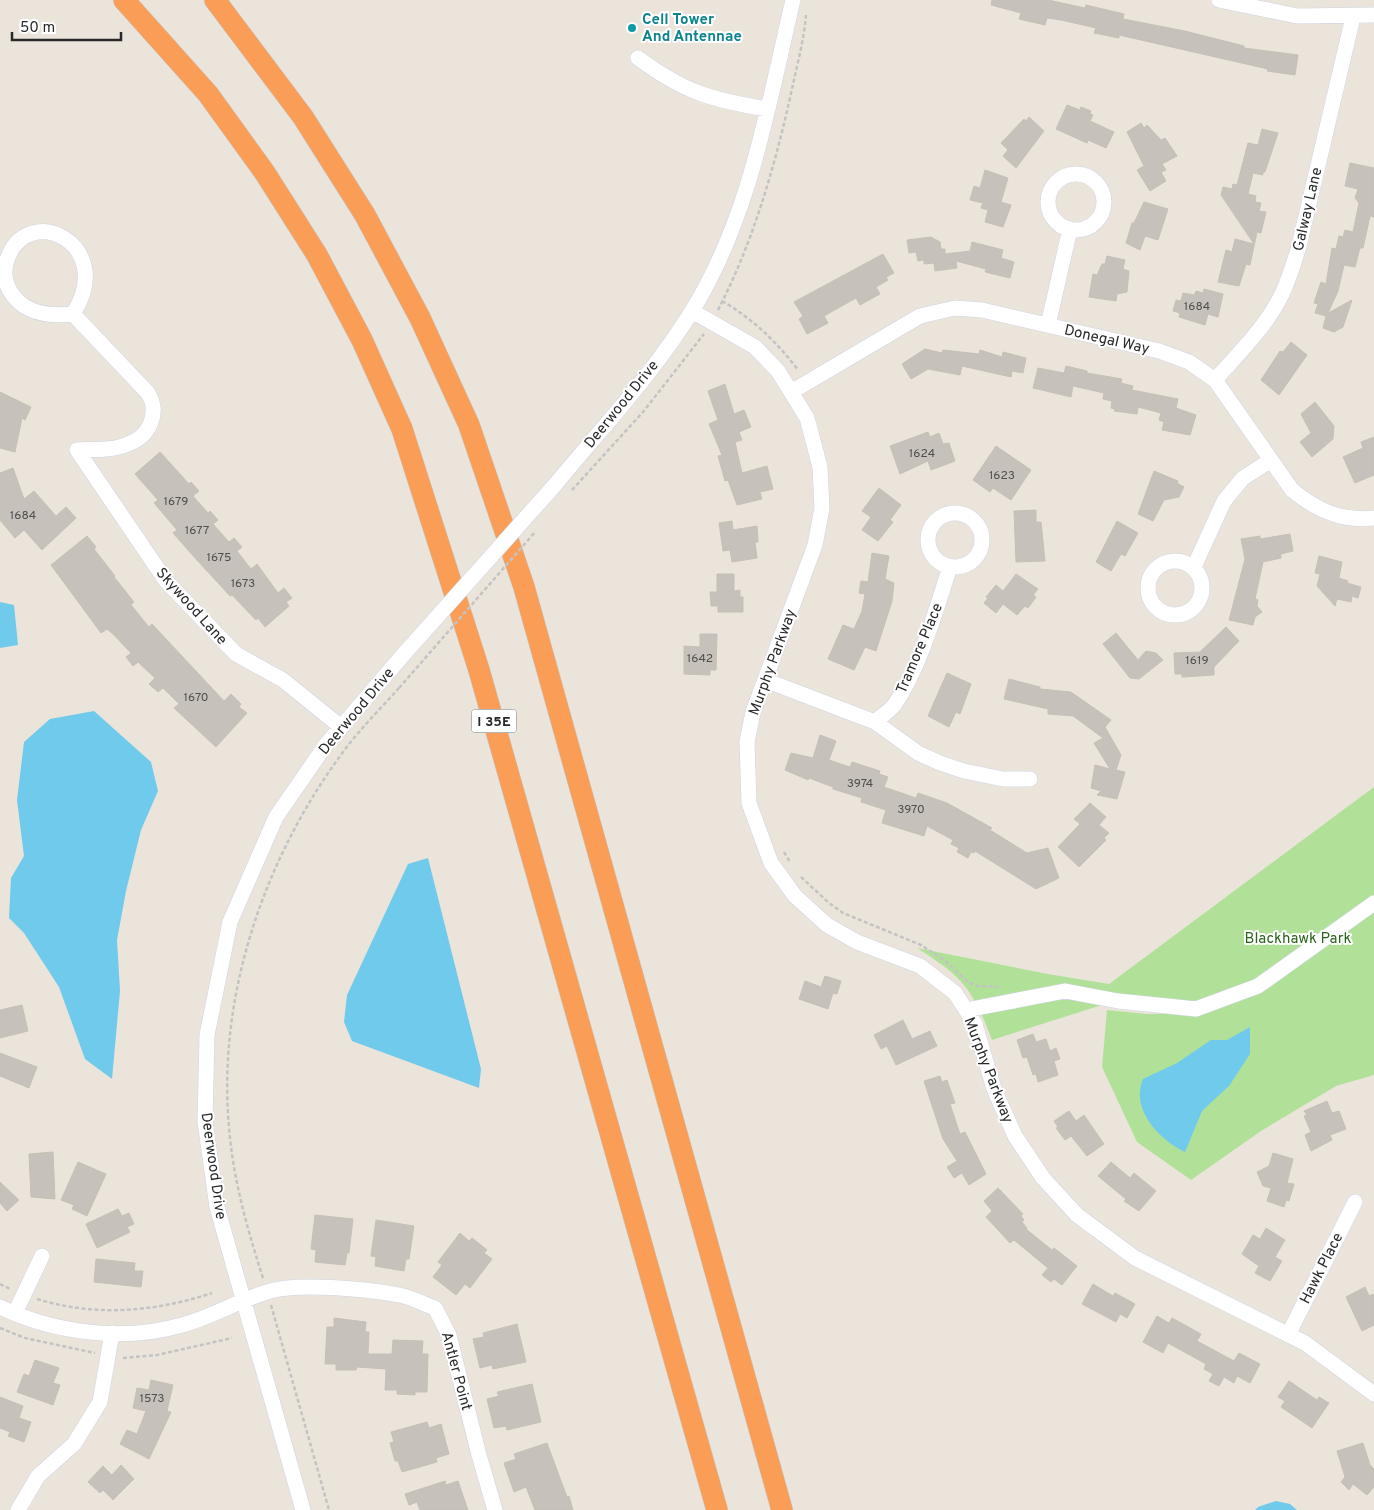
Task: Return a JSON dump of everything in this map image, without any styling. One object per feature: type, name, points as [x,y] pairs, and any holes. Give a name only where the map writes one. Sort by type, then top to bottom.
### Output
[{"type":"highway","name":"I 35E","points":[[124,0],[208,94],[265,173],[317,255],[362,340],[402,429],[479,670],[718,1510]]},
{"type":"highway","points":[[215,0],[303,117],[365,215],[420,318],[469,425],[524,587],[782,1510]]},
{"type":"street","name":"Deerwood Drive","points":[[303,1510],[217,1207],[206,1131],[207,1035],[230,922],[276,817],[325,746],[403,655],[554,486],[655,363],[692,311],[724,250],[748,188],[793,0]]},
{"type":"street","points":[[1219,0],[1244,3],[1297,16],[1353,17],[1374,15]]},
{"type":"street","name":"Galway Lane","points":[[1215,380],[1261,328],[1281,295],[1291,272],[1299,246],[1353,17]]},
{"type":"street","points":[[638,58],[660,75],[691,92],[767,109]]},
{"type":"street","points":[[1048,326],[1070,229]]},
{"type":"street","points":[[51,232],[66,239],[78,249],[84,265],[84,281],[79,302],[73,314],[34,312],[24,307],[10,292],[4,276],[5,268],[10,253],[20,240],[34,234],[51,232]]},
{"type":"street","name":"Donegal Way","points":[[791,392],[913,321],[938,310],[974,308],[1174,356],[1203,370],[1215,380],[1292,490],[1314,507],[1340,516],[1374,518]]},
{"type":"street","name":"Murphy Parkway","points":[[692,311],[755,347],[778,371],[806,418],[818,459],[822,508],[815,546],[752,712],[747,742],[749,803],[771,863],[795,896],[827,925],[857,942],[920,966],[955,993],[975,1024],[994,1090],[1015,1136],[1043,1178],[1077,1215],[1135,1258],[1306,1343],[1370,1389],[1374,1394]]},
{"type":"street","name":"Skywood Lane","points":[[73,314],[148,393],[155,411],[145,432],[129,444],[108,449],[77,450],[166,581],[236,654],[283,680],[341,727]]},
{"type":"street","points":[[1194,567],[1224,501],[1243,478],[1271,460]]},
{"type":"street","name":"Tramore Place","points":[[875,722],[894,704],[913,669],[950,567]]},
{"type":"street","points":[[764,680],[875,722],[918,753],[940,763],[964,771],[1003,779],[1030,779]]},
{"type":"street","points":[[966,1010],[1065,990],[1118,1001],[1196,1009],[1258,986],[1374,903]]},
{"type":"street","name":"Hawk Place","points":[[1288,1335],[1354,1202]]},
{"type":"street","points":[[15,1314],[42,1256]]},
{"type":"street","name":"Antler Point","points":[[0,1306],[15,1314],[65,1328],[112,1333],[145,1332],[182,1325],[267,1291],[302,1286],[400,1295],[435,1308],[450,1336],[479,1455],[495,1510]]},
{"type":"street","points":[[18,1510],[38,1476],[74,1444],[100,1402],[112,1333]]},
{"type":"path","points":[[329,1510],[246,1223],[235,1170],[229,1126],[228,1060],[234,1002],[253,927],[273,875],[307,808],[346,748],[539,528]]},
{"type":"path","points":[[0,1284],[24,1295],[76,1308],[104,1310],[144,1309],[212,1293]]},
{"type":"green space","name":"Blackhawk Park","points":[[1374,787],[1374,1075],[1336,1086],[1261,1131],[1191,1180],[1137,1142],[1102,1067],[1107,1010],[1147,1014],[1197,1013],[1130,996],[992,1040],[972,996],[965,986],[946,968],[917,948],[1109,984]]},
{"type":"water","points":[[0,602],[14,605],[18,645],[0,648]]},
{"type":"water","points":[[94,711],[151,762],[158,791],[141,830],[126,891],[117,940],[120,991],[112,1079],[85,1059],[59,987],[24,933],[9,918],[11,878],[24,856],[17,800],[24,742],[50,719]]},
{"type":"water","points":[[428,858],[481,1069],[479,1088],[352,1041],[344,1022],[347,995],[408,864]]},
{"type":"water","points":[[1250,1027],[1250,1054],[1229,1086],[1202,1111],[1185,1152],[1175,1147],[1157,1132],[1144,1112],[1140,1101],[1143,1079],[1177,1063],[1211,1040],[1227,1040]]},
{"type":"water","points":[[1276,1501],[1290,1504],[1297,1510],[1255,1510],[1258,1507]]},
{"type":"building","points":[[992,0],[1048,0],[1085,8],[1086,5],[1124,14],[1123,19],[1185,31],[1244,46],[1244,48],[1298,55],[1295,75],[1267,71],[1268,69],[1119,35],[1119,38],[1094,33],[1096,28],[1061,20],[1047,18],[1045,25],[1019,19],[1021,13],[991,5]]},
{"type":"building","points":[[1067,105],[1080,110],[1081,107],[1091,111],[1090,114],[1093,115],[1090,121],[1114,132],[1106,148],[1088,140],[1087,143],[1056,129]]},
{"type":"building","points":[[1029,117],[1044,131],[1016,168],[1003,156],[1008,150],[1001,143],[1024,119],[1026,121]]},
{"type":"building","points":[[1141,123],[1144,128],[1147,125],[1161,140],[1165,138],[1177,156],[1162,164],[1166,170],[1161,172],[1166,181],[1150,191],[1137,170],[1144,166],[1127,132]]},
{"type":"building","points":[[1262,129],[1278,133],[1265,172],[1263,172],[1263,175],[1253,173],[1248,194],[1256,196],[1255,202],[1261,203],[1259,211],[1266,212],[1261,233],[1257,232],[1250,265],[1246,264],[1239,286],[1218,282],[1226,250],[1232,252],[1235,239],[1254,244],[1221,195],[1223,187],[1232,189],[1233,184],[1237,185],[1248,143],[1258,145]]},
{"type":"building","points":[[1350,163],[1374,168],[1374,217],[1370,216],[1363,248],[1360,248],[1355,267],[1344,265],[1338,291],[1328,313],[1352,300],[1343,327],[1334,332],[1323,328],[1326,316],[1315,313],[1318,304],[1314,303],[1321,282],[1326,284],[1332,248],[1336,249],[1339,236],[1343,237],[1345,230],[1353,232],[1359,203],[1355,198],[1358,189],[1345,186]]},
{"type":"building","points":[[985,170],[1008,178],[1001,202],[1011,205],[1003,227],[985,222],[988,210],[981,208],[983,203],[970,200],[974,186],[980,188]]},
{"type":"building","points":[[1144,202],[1168,209],[1158,240],[1145,236],[1140,250],[1126,243],[1132,223],[1134,223]]},
{"type":"building","points":[[931,237],[940,242],[941,249],[945,249],[945,254],[970,251],[972,242],[1003,250],[1001,258],[1014,262],[1010,278],[985,272],[986,269],[956,261],[957,268],[935,271],[934,263],[924,264],[924,260],[918,261],[916,252],[909,253],[907,240]]},
{"type":"building","points":[[883,254],[894,273],[886,277],[888,280],[876,287],[880,294],[860,305],[856,298],[824,316],[828,323],[807,334],[799,319],[803,316],[794,302]]},
{"type":"building","points":[[1107,256],[1125,260],[1123,269],[1129,271],[1127,292],[1117,294],[1116,301],[1089,297],[1093,274],[1097,275],[1102,264],[1105,264]]},
{"type":"building","points":[[1204,289],[1223,294],[1218,317],[1208,314],[1205,325],[1179,317],[1180,313],[1173,311],[1176,300],[1181,301],[1183,293],[1194,295],[1196,291],[1203,293]]},
{"type":"building","points":[[1291,342],[1307,355],[1279,395],[1261,380],[1280,351],[1283,352]]},
{"type":"building","points":[[925,349],[942,353],[943,350],[979,354],[980,350],[1002,357],[1003,352],[1026,358],[1023,373],[1012,371],[1011,377],[962,366],[960,375],[928,369],[911,379],[902,364]]},
{"type":"building","points":[[1066,366],[1087,371],[1087,373],[1122,379],[1121,383],[1133,386],[1132,390],[1178,399],[1176,408],[1196,415],[1190,435],[1162,430],[1164,422],[1159,420],[1161,413],[1138,407],[1137,414],[1114,411],[1115,409],[1111,408],[1112,401],[1103,399],[1104,393],[1073,386],[1071,397],[1033,388],[1038,368],[1064,373]]},
{"type":"building","points":[[725,384],[734,414],[744,410],[751,427],[739,432],[742,440],[735,442],[742,473],[767,466],[773,489],[760,492],[762,499],[737,505],[728,480],[725,481],[718,456],[722,455],[709,424],[718,420],[708,391]]},
{"type":"building","points":[[0,392],[31,407],[25,420],[22,418],[15,452],[0,448]]},
{"type":"building","points":[[1315,402],[1334,426],[1333,439],[1312,457],[1300,442],[1311,433],[1301,414]]},
{"type":"building","points":[[928,432],[930,437],[939,433],[943,444],[949,443],[955,461],[931,470],[928,461],[900,474],[890,446]]},
{"type":"building","points":[[1374,437],[1374,475],[1355,483],[1343,457],[1363,448],[1361,442]]},
{"type":"building","points":[[996,446],[1031,470],[1011,500],[993,488],[990,492],[973,480]]},
{"type":"building","points":[[160,452],[189,484],[191,482],[199,491],[193,496],[208,513],[210,511],[218,520],[213,524],[229,542],[234,538],[242,547],[237,551],[251,569],[257,564],[278,593],[284,588],[292,598],[286,602],[289,606],[265,627],[258,618],[256,620],[232,595],[230,596],[173,533],[177,530],[154,503],[158,500],[135,474]]},
{"type":"building","points":[[13,468],[24,499],[34,491],[56,516],[66,507],[76,518],[42,550],[24,530],[15,538],[0,520],[0,473]]},
{"type":"building","points":[[1154,471],[1178,481],[1177,483],[1184,487],[1179,497],[1164,500],[1153,521],[1138,514]]},
{"type":"building","points":[[879,488],[901,505],[890,520],[893,522],[878,541],[862,530],[871,517],[862,511]]},
{"type":"building","points":[[1036,510],[1036,522],[1041,522],[1045,561],[1016,562],[1014,511]]},
{"type":"building","points":[[732,521],[733,530],[757,526],[758,542],[755,542],[757,558],[732,562],[730,550],[723,551],[719,523]]},
{"type":"building","points":[[1117,521],[1138,533],[1125,556],[1121,554],[1111,571],[1096,562]]},
{"type":"building","points":[[1290,534],[1293,551],[1281,554],[1281,558],[1263,562],[1255,599],[1258,600],[1257,606],[1262,612],[1255,617],[1253,625],[1229,620],[1245,559],[1241,539],[1260,536],[1260,539]]},
{"type":"building","points":[[87,536],[96,547],[94,549],[134,602],[131,605],[149,627],[152,624],[224,701],[231,694],[241,704],[239,707],[247,713],[216,747],[174,708],[179,704],[163,688],[158,692],[149,684],[155,678],[138,662],[133,666],[126,657],[131,653],[113,634],[107,629],[101,633],[51,565]]},
{"type":"building","points":[[872,553],[889,556],[885,579],[894,583],[892,601],[876,651],[865,647],[854,670],[828,659],[843,625],[854,629],[862,611],[865,594],[859,593],[861,581],[868,582]]},
{"type":"building","points":[[1319,556],[1342,562],[1339,578],[1348,581],[1347,583],[1361,587],[1358,598],[1352,596],[1351,602],[1337,599],[1335,606],[1317,586],[1320,574],[1315,573]]},
{"type":"building","points":[[717,574],[734,574],[734,591],[740,590],[740,597],[743,597],[743,612],[718,612],[718,606],[711,606],[710,592],[717,592]]},
{"type":"building","points":[[1016,574],[1038,589],[1033,595],[1036,597],[1028,608],[1025,606],[1017,615],[1003,604],[996,613],[984,603],[988,598],[986,597],[996,585],[1003,591]]},
{"type":"building","points":[[1226,627],[1239,641],[1214,667],[1214,675],[1182,677],[1182,674],[1175,674],[1174,653],[1200,652]]},
{"type":"building","points":[[1116,633],[1138,660],[1146,651],[1156,653],[1163,660],[1139,679],[1130,678],[1103,644]]},
{"type":"building","points":[[700,634],[717,634],[716,670],[710,670],[710,675],[684,674],[684,646],[700,647]]},
{"type":"building","points":[[947,673],[971,684],[960,714],[956,712],[949,727],[928,716]]},
{"type":"building","points":[[1009,679],[1040,687],[1040,689],[1071,692],[1111,720],[1105,727],[1121,755],[1116,770],[1125,772],[1117,799],[1097,795],[1101,791],[1091,788],[1095,765],[1110,769],[1094,743],[1103,738],[1073,716],[1048,714],[1048,709],[1004,699]]},
{"type":"building","points":[[820,735],[836,741],[829,760],[850,767],[852,762],[880,771],[879,774],[888,777],[884,787],[916,798],[918,793],[947,803],[992,828],[990,830],[1027,853],[1048,848],[1059,878],[1036,889],[975,851],[974,853],[971,852],[968,858],[957,852],[959,848],[951,844],[953,840],[927,826],[924,836],[882,823],[886,810],[861,802],[862,798],[833,789],[833,787],[809,778],[808,780],[785,770],[791,753],[813,758]]},
{"type":"building","points":[[1090,803],[1106,817],[1099,825],[1109,833],[1104,838],[1106,840],[1079,867],[1058,847],[1080,824],[1074,819]]},
{"type":"building","points":[[825,976],[841,981],[837,994],[833,993],[828,1009],[799,999],[805,981],[821,987]]},
{"type":"building","points":[[22,1005],[28,1031],[0,1038],[0,1010]]},
{"type":"building","points":[[903,1020],[912,1039],[930,1031],[937,1046],[896,1065],[887,1046],[881,1049],[874,1035]]},
{"type":"building","points":[[1033,1034],[1036,1042],[1046,1039],[1050,1051],[1056,1048],[1060,1059],[1054,1061],[1058,1075],[1038,1082],[1036,1074],[1033,1075],[1027,1057],[1023,1058],[1017,1040]]},
{"type":"building","points":[[0,1053],[37,1067],[29,1088],[0,1076]]},
{"type":"building","points":[[940,1076],[942,1082],[947,1080],[955,1103],[950,1104],[960,1134],[965,1132],[986,1174],[969,1185],[962,1173],[954,1178],[947,1167],[957,1161],[943,1139],[924,1081]]},
{"type":"building","points":[[1327,1101],[1332,1113],[1339,1111],[1346,1129],[1330,1135],[1332,1140],[1311,1151],[1305,1135],[1311,1132],[1304,1116],[1307,1115],[1304,1111]]},
{"type":"building","points":[[1069,1111],[1076,1121],[1084,1115],[1104,1144],[1087,1156],[1071,1136],[1065,1140],[1056,1128],[1058,1127],[1054,1121]]},
{"type":"building","points":[[53,1152],[55,1199],[31,1197],[29,1154]]},
{"type":"building","points":[[1273,1153],[1293,1159],[1287,1183],[1294,1184],[1289,1201],[1286,1200],[1284,1207],[1267,1201],[1271,1188],[1263,1186],[1257,1172],[1269,1166]]},
{"type":"building","points":[[78,1162],[106,1174],[87,1216],[72,1209],[74,1205],[61,1200]]},
{"type":"building","points":[[1111,1162],[1130,1178],[1134,1173],[1156,1191],[1139,1211],[1124,1201],[1126,1199],[1098,1176]]},
{"type":"building","points":[[0,1182],[19,1200],[7,1211],[0,1203]]},
{"type":"building","points":[[998,1188],[1023,1214],[1021,1216],[1024,1220],[1022,1222],[1026,1229],[1052,1250],[1054,1248],[1077,1266],[1062,1285],[1054,1279],[1051,1282],[1042,1275],[1048,1268],[1014,1240],[1010,1243],[986,1217],[992,1211],[984,1201]]},
{"type":"building","points":[[118,1209],[122,1216],[129,1213],[134,1224],[127,1227],[130,1232],[97,1248],[86,1224]]},
{"type":"building","points":[[315,1215],[353,1219],[349,1253],[347,1253],[345,1265],[315,1262],[316,1250],[311,1249]]},
{"type":"building","points":[[376,1220],[414,1226],[409,1259],[406,1259],[404,1271],[375,1266],[376,1257],[371,1256]]},
{"type":"building","points":[[1266,1228],[1285,1240],[1275,1257],[1282,1261],[1270,1281],[1255,1273],[1259,1266],[1242,1254],[1253,1235],[1260,1239]]},
{"type":"building","points":[[460,1233],[469,1241],[472,1238],[487,1250],[484,1253],[492,1259],[470,1288],[465,1284],[456,1295],[433,1277],[442,1265],[438,1262]]},
{"type":"building","points":[[96,1259],[135,1263],[134,1271],[143,1271],[141,1287],[94,1282]]},
{"type":"building","points":[[1093,1284],[1113,1296],[1115,1293],[1135,1304],[1127,1318],[1120,1314],[1116,1322],[1082,1304]]},
{"type":"building","points":[[1365,1287],[1369,1296],[1374,1294],[1374,1325],[1362,1331],[1346,1297]]},
{"type":"building","points":[[1157,1316],[1169,1323],[1172,1318],[1201,1334],[1197,1341],[1234,1361],[1239,1353],[1260,1364],[1250,1383],[1237,1376],[1234,1383],[1224,1377],[1219,1386],[1209,1381],[1213,1374],[1204,1369],[1206,1364],[1168,1343],[1163,1353],[1143,1342]]},
{"type":"building","points":[[334,1318],[366,1322],[365,1332],[369,1332],[368,1354],[392,1354],[393,1340],[423,1341],[422,1354],[428,1354],[427,1392],[415,1392],[415,1395],[397,1394],[397,1390],[385,1390],[386,1369],[357,1367],[356,1370],[336,1370],[336,1364],[325,1364],[327,1327],[334,1327]]},
{"type":"building","points":[[517,1324],[526,1362],[493,1369],[492,1365],[480,1368],[473,1339],[484,1337],[483,1333]]},
{"type":"building","points":[[35,1360],[59,1368],[53,1383],[60,1385],[53,1405],[17,1392],[24,1374],[29,1376]]},
{"type":"building","points":[[151,1380],[173,1385],[167,1411],[171,1412],[149,1459],[120,1444],[127,1430],[137,1434],[146,1411],[133,1408],[137,1388],[149,1390]]},
{"type":"building","points":[[1289,1381],[1317,1400],[1319,1397],[1329,1403],[1312,1428],[1281,1407],[1285,1401],[1278,1397]]},
{"type":"building","points":[[532,1384],[541,1422],[507,1430],[506,1426],[494,1428],[487,1399],[499,1396],[497,1392]]},
{"type":"building","points":[[0,1397],[23,1406],[19,1418],[31,1422],[24,1442],[8,1436],[10,1432],[0,1428]]},
{"type":"building","points":[[427,1422],[429,1428],[441,1424],[449,1454],[436,1458],[437,1462],[402,1472],[398,1461],[395,1461],[390,1443],[394,1442],[391,1432]]},
{"type":"building","points":[[547,1443],[573,1510],[535,1510],[526,1487],[514,1492],[504,1463],[516,1459],[514,1454]]},
{"type":"building","points":[[1363,1443],[1370,1465],[1374,1469],[1374,1487],[1367,1495],[1353,1484],[1349,1490],[1341,1482],[1345,1477],[1337,1451]]},
{"type":"building","points":[[121,1465],[134,1479],[113,1500],[103,1490],[100,1493],[88,1482],[103,1466],[112,1475]]},
{"type":"building","points":[[445,1481],[446,1485],[458,1481],[468,1510],[420,1510],[417,1502],[409,1505],[405,1494]]},
{"type":"place","name":"Cell Tower And Antennae","points":[[632,28]]}]
